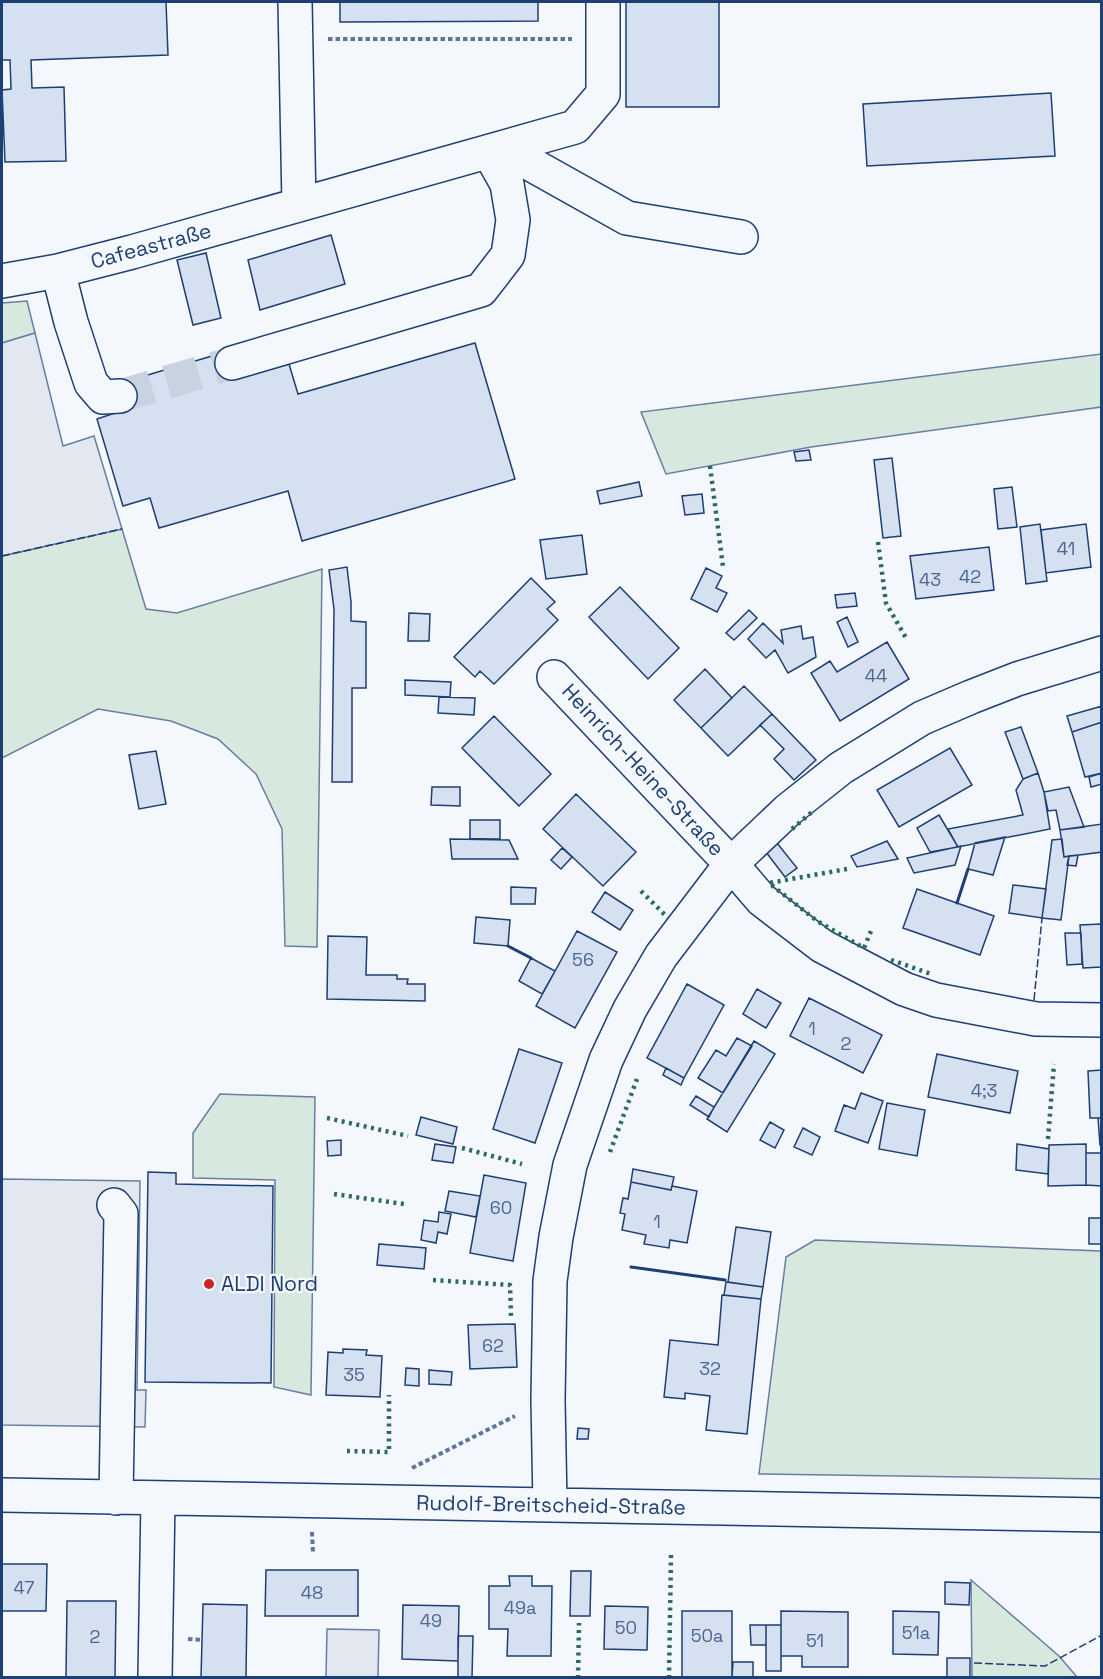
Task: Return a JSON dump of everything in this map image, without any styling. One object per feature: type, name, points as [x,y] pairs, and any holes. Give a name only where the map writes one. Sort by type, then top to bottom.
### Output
[{"type":"street","points":[[295,2],[299,205]]},
{"type":"street","name":"Cafeastraße","points":[[2,281],[58,271],[575,127],[603,94],[603,2]]},
{"type":"street","points":[[496,150],[627,218],[741,237]]},
{"type":"street","points":[[232,363],[481,290],[508,255],[513,220],[507,183],[496,150]]},
{"type":"street","points":[[58,271],[71,322],[91,383],[103,397],[120,396]]},
{"type":"street","name":"Heinrich-Heine-Straße","points":[[550,1504],[548,1400],[550,1281],[570,1165],[606,1060],[630,1009],[661,956],[731,864],[788,810],[841,768],[922,718],[1017,679],[1101,653]]},
{"type":"street","name":"Heinrich-Heine-Straße","points":[[554,677],[731,864]]},
{"type":"street","points":[[731,864],[762,900],[822,946],[904,989],[936,1000],[1036,1019],[1101,1020]]},
{"type":"street","points":[[114,1205],[121,1214],[116,1498]]},
{"type":"street","name":"Rudolf-Breitscheid-Straße","points":[[2,1495],[1101,1515]]},
{"type":"street","points":[[155,1677],[158,1499]]},
{"type":"path","points":[[296,39],[603,39]]},
{"type":"path","points":[[392,1502],[404,1472],[548,1400]]},
{"type":"shaded area","points":[[27,301],[35,333],[2,343],[2,303]]},
{"type":"shaded area","points":[[35,333],[63,446],[94,436],[122,529],[2,556],[2,343]]},
{"type":"shaded area","points":[[1101,354],[1101,407],[811,447],[666,474],[641,412]]},
{"type":"shaded area","points":[[122,529],[146,609],[177,613],[322,569],[317,947],[285,946],[282,829],[256,774],[218,739],[171,721],[98,709],[2,758],[2,556]]},
{"type":"shaded area","points":[[220,1094],[315,1097],[311,1395],[274,1387],[275,1180],[193,1178],[193,1133]]},
{"type":"shaded area","points":[[2,1179],[140,1181],[137,1390],[146,1390],[145,1427],[2,1425]]},
{"type":"shaded area","points":[[815,1240],[1101,1251],[1101,1479],[759,1474],[786,1257]]},
{"type":"shaded area","points":[[971,1580],[1059,1656],[1077,1677],[972,1677]]},
{"type":"shaded area","points":[[327,1629],[379,1630],[378,1677],[326,1677]]},
{"type":"building","points":[[2,2],[166,2],[168,55],[31,60],[32,88],[64,87],[66,161],[5,162],[2,90],[11,89],[10,60],[2,60]]},
{"type":"building","points":[[340,2],[538,2],[538,21],[340,22]]},
{"type":"building","points":[[626,2],[719,2],[719,107],[626,107]]},
{"type":"building","points":[[1051,93],[1055,156],[867,166],[863,104]]},
{"type":"building","points":[[331,235],[345,284],[260,310],[248,260]]},
{"type":"building","points":[[206,253],[221,318],[193,325],[177,260]]},
{"type":"building","points":[[475,343],[515,479],[302,541],[288,491],[159,528],[150,498],[123,506],[97,419],[124,410],[117,384],[229,351],[237,379],[289,364],[298,394]]},
{"type":"building","points":[[809,450],[811,460],[796,461],[794,452]]},
{"type":"building","points":[[892,458],[901,536],[883,538],[874,460]]},
{"type":"building","points":[[639,482],[642,496],[600,504],[597,491]]},
{"type":"building","points":[[1012,487],[1017,527],[998,529],[994,489]]},
{"type":"building","points":[[702,494],[704,513],[685,515],[682,496]]},
{"type":"building","points":[[1040,524],[1047,581],[1026,584],[1020,527]]},
{"type":"building","points":[[1086,524],[1091,567],[1046,573],[1041,530]]},
{"type":"building","points":[[582,535],[587,574],[546,579],[540,540]]},
{"type":"building","points":[[989,547],[994,590],[916,599],[910,556]]},
{"type":"building","points":[[347,567],[351,621],[366,622],[366,688],[352,688],[352,782],[332,782],[334,609],[329,570]]},
{"type":"building","points":[[706,568],[722,576],[716,588],[727,593],[717,612],[691,599]]},
{"type":"building","points":[[531,578],[555,602],[547,609],[558,620],[494,684],[480,671],[475,677],[454,657]]},
{"type":"building","points":[[620,587],[679,648],[648,679],[589,617]]},
{"type":"building","points":[[855,593],[857,606],[837,608],[835,595]]},
{"type":"building","points":[[749,610],[757,618],[734,640],[726,633]]},
{"type":"building","points":[[409,613],[430,614],[429,641],[408,641]]},
{"type":"building","points":[[847,617],[858,642],[848,647],[837,622]]},
{"type":"building","points":[[763,623],[783,643],[781,630],[801,626],[803,639],[813,637],[816,657],[788,673],[775,650],[766,658],[748,639]]},
{"type":"building","points":[[887,642],[909,679],[840,721],[811,673],[830,661],[837,672]]},
{"type":"building","points":[[705,669],[732,698],[701,728],[674,700]]},
{"type":"building","points":[[405,680],[451,682],[450,697],[405,695]]},
{"type":"building","points":[[744,686],[772,714],[728,756],[701,728]]},
{"type":"building","points":[[439,697],[475,698],[474,715],[438,713]]},
{"type":"building","points":[[1102,706],[1102,722],[1072,732],[1067,716]]},
{"type":"building","points":[[772,714],[816,760],[794,780],[774,759],[784,749],[760,725]]},
{"type":"building","points":[[494,716],[551,774],[519,806],[462,748]]},
{"type":"building","points":[[1102,722],[1102,773],[1085,777],[1072,732]]},
{"type":"building","points":[[1021,727],[1038,773],[1023,779],[1005,732]]},
{"type":"building","points":[[950,748],[972,785],[899,827],[877,790]]},
{"type":"building","points":[[156,751],[166,804],[139,809],[129,755]]},
{"type":"building","points":[[1038,773],[1044,792],[1050,829],[958,847],[948,829],[1023,815],[1016,790],[1023,779]]},
{"type":"building","points":[[1102,773],[1102,784],[1091,787],[1089,777]]},
{"type":"building","points":[[432,787],[460,787],[460,806],[431,805]]},
{"type":"building","points":[[1069,787],[1084,827],[1060,830],[1056,810],[1048,811],[1044,792]]},
{"type":"building","points":[[576,794],[636,852],[603,886],[543,829]]},
{"type":"building","points":[[939,815],[958,847],[930,852],[917,828]]},
{"type":"building","points":[[470,820],[500,820],[500,839],[470,839]]},
{"type":"building","points":[[1102,824],[1102,852],[1064,857],[1060,830]]},
{"type":"building","points":[[1005,837],[993,875],[968,869],[975,843]]},
{"type":"building","points":[[450,839],[509,840],[518,859],[452,859]]},
{"type":"building","points":[[1062,839],[1064,857],[1069,856],[1061,920],[1042,918],[1052,840]]},
{"type":"building","points":[[887,841],[898,859],[857,867],[851,856]]},
{"type":"building","points":[[777,843],[797,868],[785,877],[766,852]]},
{"type":"building","points":[[961,846],[955,865],[914,873],[907,858]]},
{"type":"building","points":[[562,848],[572,857],[561,869],[551,860]]},
{"type":"building","points":[[1078,855],[1076,866],[1067,865],[1069,856]]},
{"type":"building","points":[[1013,885],[1046,889],[1042,918],[1009,913]]},
{"type":"building","points":[[511,887],[536,888],[535,904],[511,904]]},
{"type":"building","points":[[917,889],[994,916],[980,955],[903,928]]},
{"type":"building","points":[[605,892],[633,910],[620,930],[592,912]]},
{"type":"building","points":[[476,917],[510,920],[508,946],[474,943]]},
{"type":"building","points":[[1101,924],[1102,967],[1083,968],[1080,925]]},
{"type":"building","points":[[577,931],[617,952],[575,1028],[536,1006]]},
{"type":"building","points":[[1065,933],[1081,933],[1082,964],[1067,965]]},
{"type":"building","points":[[328,936],[367,937],[366,975],[397,975],[397,979],[408,979],[407,984],[425,984],[425,1001],[327,999]]},
{"type":"building","points":[[531,958],[555,971],[542,994],[519,981]]},
{"type":"building","points":[[687,984],[724,1005],[684,1078],[647,1058]]},
{"type":"building","points":[[757,989],[781,1003],[766,1028],[743,1014]]},
{"type":"building","points":[[809,998],[882,1035],[863,1073],[790,1036]]},
{"type":"building","points":[[737,1038],[752,1046],[723,1093],[698,1078],[716,1050],[726,1056]]},
{"type":"building","points":[[754,1041],[775,1054],[727,1132],[707,1119]]},
{"type":"building","points":[[519,1049],[562,1063],[535,1143],[493,1129]]},
{"type":"building","points":[[937,1054],[1018,1071],[1010,1113],[928,1097]]},
{"type":"building","points":[[666,1068],[684,1078],[681,1085],[663,1075]]},
{"type":"building","points":[[1102,1070],[1102,1118],[1090,1118],[1088,1071]]},
{"type":"building","points":[[861,1093],[883,1101],[868,1143],[835,1131],[844,1105],[855,1109]]},
{"type":"building","points":[[696,1096],[714,1107],[709,1117],[690,1105]]},
{"type":"building","points":[[887,1103],[925,1110],[917,1156],[879,1149]]},
{"type":"building","points":[[421,1117],[457,1127],[453,1144],[416,1135]]},
{"type":"building","points":[[1098,1118],[1102,1118],[1102,1145],[1100,1145]]},
{"type":"building","points":[[770,1122],[784,1130],[775,1148],[760,1140]]},
{"type":"building","points":[[803,1128],[820,1137],[812,1155],[794,1147]]},
{"type":"building","points":[[341,1140],[341,1155],[328,1156],[327,1141]]},
{"type":"building","points":[[435,1144],[456,1147],[453,1163],[432,1160]]},
{"type":"building","points":[[1017,1144],[1049,1149],[1048,1174],[1016,1170]]},
{"type":"building","points":[[1086,1144],[1086,1185],[1048,1186],[1049,1145]]},
{"type":"building","points":[[1086,1153],[1102,1153],[1102,1186],[1086,1185]]},
{"type":"building","points":[[633,1169],[674,1177],[671,1190],[631,1182]]},
{"type":"building","name":"ALDI Nord","points":[[148,1172],[176,1173],[176,1184],[273,1186],[271,1383],[145,1382]]},
{"type":"building","points":[[484,1175],[526,1183],[513,1261],[470,1253]]},
{"type":"building","points":[[631,1182],[671,1190],[672,1186],[697,1191],[687,1243],[670,1240],[669,1248],[644,1244],[646,1235],[622,1230],[625,1214],[620,1213],[623,1198],[628,1199]]},
{"type":"building","points":[[449,1191],[480,1196],[476,1217],[445,1211]]},
{"type":"building","points":[[439,1212],[451,1214],[447,1234],[438,1232],[436,1243],[421,1240],[424,1220],[438,1222]]},
{"type":"building","points":[[1089,1218],[1102,1218],[1102,1244],[1089,1244]]},
{"type":"building","points":[[736,1227],[771,1232],[763,1287],[728,1282]]},
{"type":"building","points":[[379,1244],[426,1248],[424,1269],[377,1265]]},
{"type":"building","points":[[726,1282],[763,1287],[761,1299],[724,1295]]},
{"type":"building","points":[[722,1295],[761,1299],[747,1434],[706,1430],[710,1396],[685,1393],[685,1399],[664,1397],[670,1340],[718,1345]]},
{"type":"building","points":[[515,1324],[517,1367],[470,1369],[468,1325]]},
{"type":"building","points":[[343,1349],[367,1350],[366,1355],[382,1356],[380,1397],[326,1395],[328,1352],[343,1353]]},
{"type":"building","points":[[406,1368],[419,1369],[419,1386],[405,1385]]},
{"type":"building","points":[[429,1370],[452,1372],[451,1385],[429,1384]]},
{"type":"building","points":[[578,1428],[589,1429],[588,1439],[577,1439]]},
{"type":"building","points":[[2,1564],[47,1564],[46,1611],[2,1611]]},
{"type":"building","points":[[266,1570],[358,1570],[358,1616],[265,1616]]},
{"type":"building","points":[[571,1571],[591,1571],[590,1616],[570,1616]]},
{"type":"building","points":[[509,1576],[532,1576],[532,1586],[552,1586],[551,1656],[507,1656],[508,1629],[489,1629],[489,1586],[510,1586]]},
{"type":"building","points":[[945,1582],[970,1583],[969,1605],[945,1604]]},
{"type":"building","points":[[67,1601],[116,1601],[115,1678],[66,1678]]},
{"type":"building","points":[[203,1604],[247,1605],[246,1678],[201,1678]]},
{"type":"building","points":[[403,1605],[459,1606],[458,1661],[402,1659]]},
{"type":"building","points":[[605,1606],[648,1607],[647,1650],[604,1649]]},
{"type":"building","points":[[682,1611],[732,1611],[732,1678],[682,1678]]},
{"type":"building","points":[[781,1611],[848,1612],[848,1667],[802,1667],[802,1656],[781,1656]]},
{"type":"building","points":[[893,1611],[939,1612],[938,1655],[893,1654]]},
{"type":"building","points":[[750,1625],[766,1625],[766,1645],[751,1645]]},
{"type":"building","points":[[766,1625],[781,1625],[781,1671],[766,1671]]},
{"type":"building","points":[[458,1636],[473,1636],[472,1678],[458,1678]]},
{"type":"building","points":[[947,1658],[970,1658],[970,1678],[947,1678]]},
{"type":"building","points":[[733,1662],[753,1662],[753,1678],[732,1678]]},
{"type":"tunnel","points":[[120,396],[232,363]]},
{"type":"hedge","points":[[710,466],[723,567]]},
{"type":"hedge","points":[[878,542],[886,603],[906,638]]},
{"type":"hedge","points":[[792,829],[813,811]]},
{"type":"hedge","points":[[847,869],[769,883],[817,921],[864,948],[871,931]]},
{"type":"hedge","points":[[641,891],[668,918]]},
{"type":"hedge","points":[[891,960],[931,974]]},
{"type":"hedge","points":[[1048,1139],[1054,1064]]},
{"type":"hedge","points":[[610,1152],[637,1079]]},
{"type":"hedge","points":[[327,1118],[408,1136]]},
{"type":"hedge","points":[[462,1148],[522,1164]]},
{"type":"hedge","points":[[334,1194],[404,1204]]},
{"type":"hedge","points":[[433,1280],[510,1285],[511,1316]]},
{"type":"hedge","points":[[347,1451],[389,1452],[389,1395]]},
{"type":"hedge","points":[[669,1678],[671,1554]]},
{"type":"hedge","points":[[578,1678],[579,1623]]},
{"type":"fence","points":[[2,556],[122,529]]},
{"type":"fence","points":[[1034,1000],[1042,918]]},
{"type":"fence","points":[[974,1663],[1045,1666],[1102,1635]]},
{"type":"wall","points":[[957,903],[968,869]]},
{"type":"wall","points":[[508,946],[531,958]]},
{"type":"wall","points":[[631,1267],[725,1280]]},
{"type":"place","name":"ALDI Nord","points":[[209,1284]]}]
